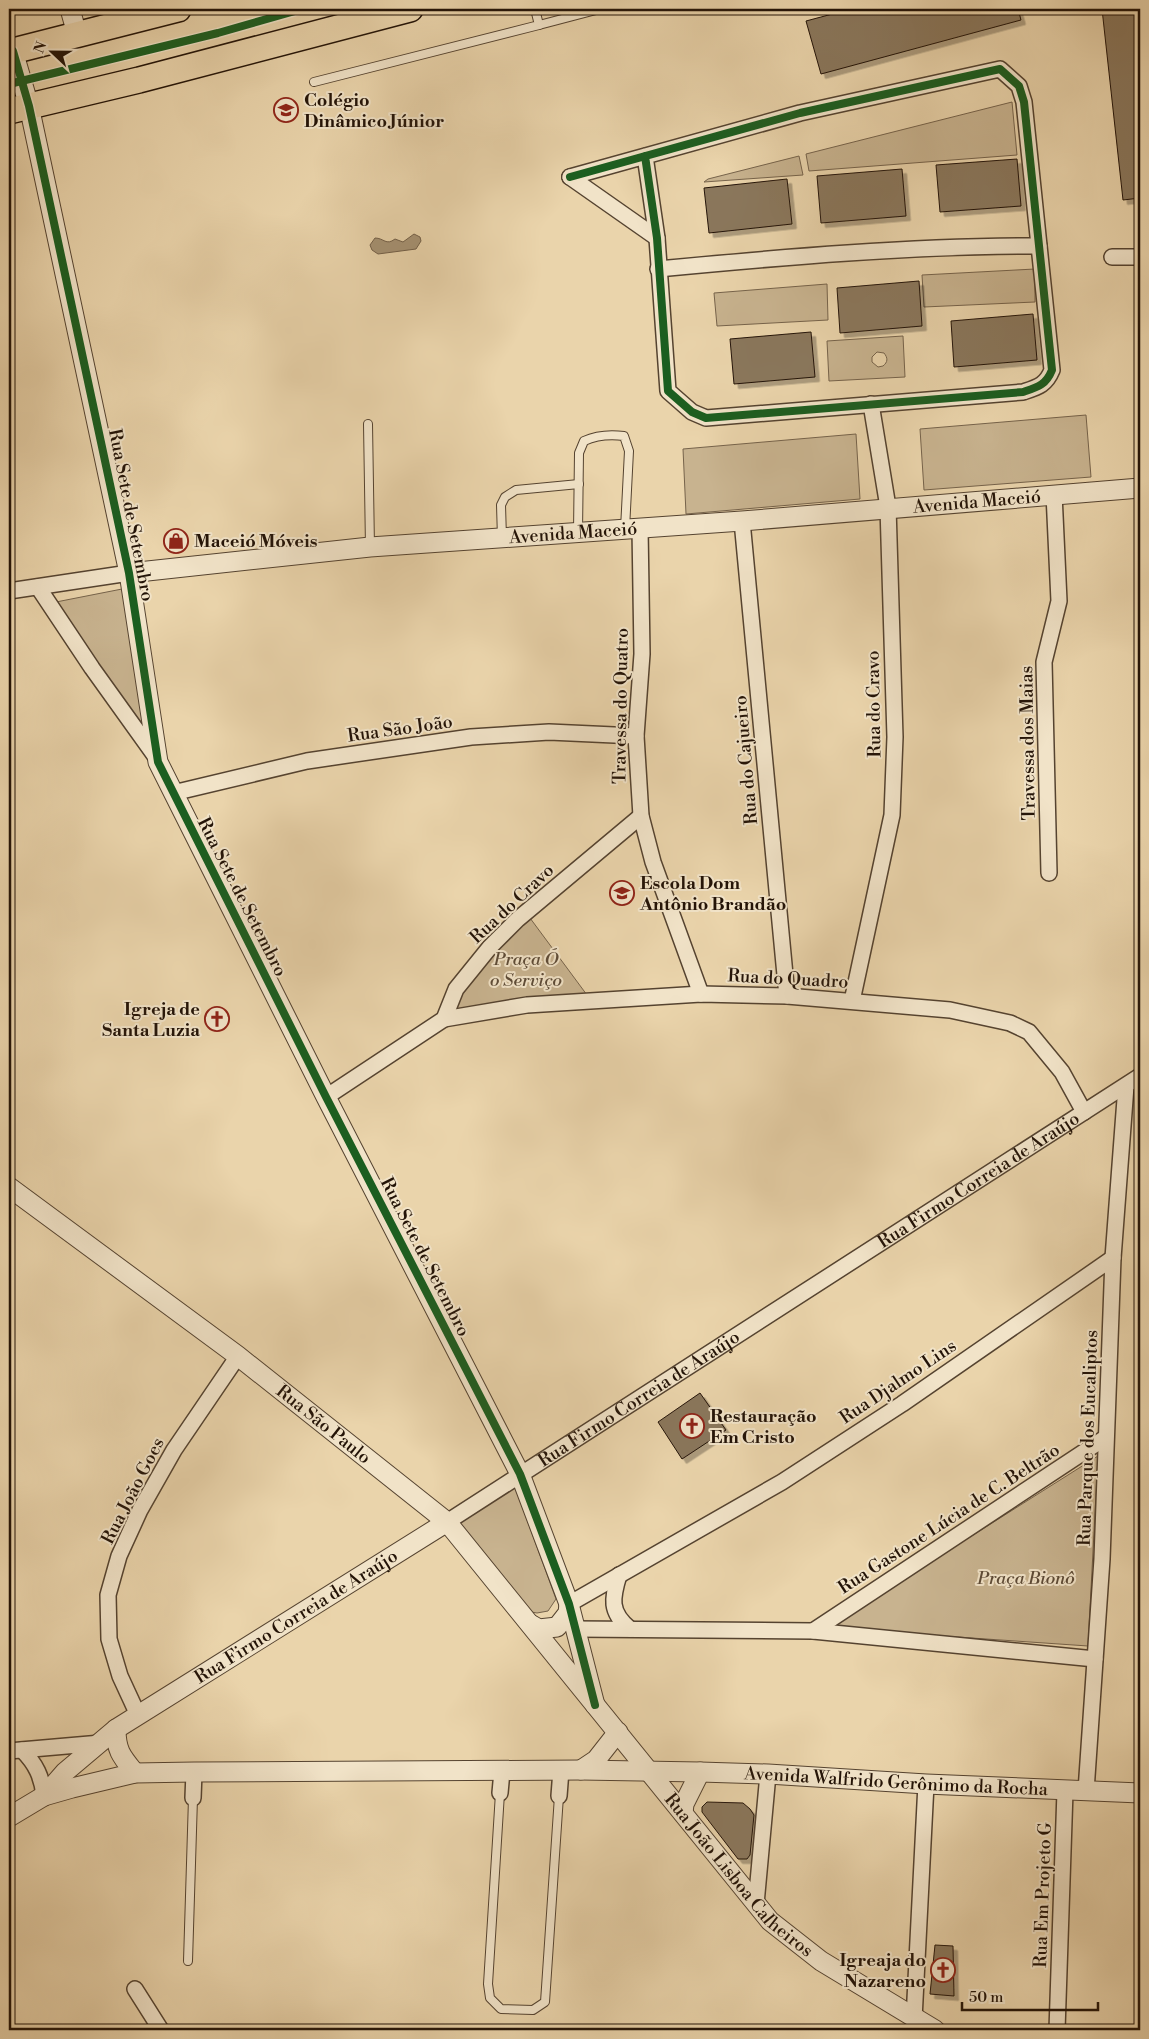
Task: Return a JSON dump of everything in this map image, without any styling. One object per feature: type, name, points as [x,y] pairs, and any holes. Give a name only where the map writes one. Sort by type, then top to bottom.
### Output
[{"type":"highway","points":[[11,52],[178,9]]},
{"type":"highway","points":[[19,109],[139,80],[410,9]]},
{"type":"street","points":[[70,9],[77,34]]},
{"type":"street","name":"Rua Sete de Setembro","points":[[11,52],[19,109],[129,573],[158,762]]},
{"type":"street","points":[[645,156],[657,238],[668,391],[692,412],[706,418],[1023,392],[1040,387],[1048,381],[1052,370],[1024,102],[1019,86],[1000,69],[800,112],[570,177],[657,238]]},
{"type":"street","points":[[658,269],[775,258],[973,246],[1038,246]]},
{"type":"street","points":[[1112,258],[1140,257]]},
{"type":"street","name":"Rua do Cravo","points":[[852,1001],[892,815],[895,737],[888,508],[871,404]]},
{"type":"street","name":"Avenida Maceió","points":[[9,591],[129,573],[370,547],[742,521],[1140,488]]},
{"type":"street","name":"Travessa dos Maias","points":[[1049,873],[1044,662],[1059,601],[1054,494]]},
{"type":"street","name":"Rua do Cajueiro","points":[[742,521],[787,996]]},
{"type":"street","name":"Travessa do Quatro","points":[[633,528],[642,654],[636,736],[641,816],[653,862],[701,994]]},
{"type":"street","name":"Rua Sete de Setembro","points":[[38,587],[158,762],[326,1096],[520,1474],[569,1604],[595,1705]]},
{"type":"street","name":"Rua São João","points":[[174,793],[306,761],[471,737],[550,732],[636,736]]},
{"type":"street","name":"Rua do Cravo","points":[[444,1019],[456,989],[490,947],[518,919],[641,816]]},
{"type":"street","name":"Rua do Quadro","points":[[444,1019],[527,1005],[701,994],[787,996],[950,1010],[1010,1023],[1029,1032],[1062,1072],[1084,1112]]},
{"type":"street","points":[[326,1096],[444,1019]]},
{"type":"street","name":"Rua Firmo Correia de Araújo","points":[[44,1796],[65,1772],[116,1729],[447,1522],[1140,1076]]},
{"type":"street","name":"Rua Parque dos Eucaliptos","points":[[1086,1791],[1102,1559],[1113,1258],[1126,1086]]},
{"type":"street","name":"Rua São Paulo","points":[[9,1187],[238,1356],[447,1522],[532,1624],[595,1705]]},
{"type":"street","name":"Rua Djalmo Lins","points":[[569,1604],[782,1482],[902,1404],[1113,1258]]},
{"type":"street","name":"Rua João Goes","points":[[138,1715],[120,1676],[109,1639],[108,1595],[119,1556],[140,1510],[174,1450],[238,1356]]},
{"type":"street","name":"Rua Gastone Lúcia de C. Beltrão","points":[[813,1631],[1105,1438]]},
{"type":"street","points":[[619,1575],[612,1597],[615,1612],[630,1629]]},
{"type":"street","points":[[532,1624],[540,1629],[557,1627],[568,1613],[569,1604]]},
{"type":"street","points":[[575,1629],[813,1631],[1095,1659]]},
{"type":"street","name":"Rua João Lisboa Calheiros","points":[[595,1705],[770,1921],[821,1961],[935,2030]]},
{"type":"street","points":[[116,1729],[116,1742],[119,1754],[135,1774]]},
{"type":"street","points":[[581,1770],[596,1760],[618,1732]]},
{"type":"street","points":[[16,1750],[101,1742]]},
{"type":"street","points":[[16,1750],[29,1756],[42,1779],[44,1796]]},
{"type":"street","points":[[559,1796],[561,1770]]},
{"type":"street","name":"Rua Firmo Correia de Araújo","points":[[9,1818],[44,1796],[135,1774],[561,1770],[651,1772]]},
{"type":"street","points":[[500,1794],[502,1771]]},
{"type":"street","points":[[193,1798],[194,1772]]},
{"type":"street","name":"Avenida Walfrido Gerônimo da Rocha","points":[[651,1772],[768,1774],[926,1784],[1140,1793]]},
{"type":"street","points":[[683,1813],[684,1804],[700,1772]]},
{"type":"street","points":[[756,1904],[768,1774]]},
{"type":"street","points":[[914,2019],[926,1784]]},
{"type":"street","name":"Rua Em Projeto G","points":[[1057,2030],[1065,1791]]},
{"type":"street","points":[[135,1989],[161,2030]]},
{"type":"lane","points":[[535,9],[540,25]]},
{"type":"lane","points":[[314,82],[600,9]]},
{"type":"lane","points":[[368,424],[370,547]]},
{"type":"lane","points":[[578,532],[579,453],[584,441],[596,436],[624,436],[629,451],[633,528]]},
{"type":"lane","points":[[502,538],[501,505],[505,497],[516,490],[578,484]]},
{"type":"lane","points":[[500,1794],[488,1984],[490,1998],[501,2009],[533,2010],[545,2002],[559,1796]]},
{"type":"lane","points":[[188,1961],[193,1798]]},
{"type":"green space","points":[[1012,102],[1017,155],[809,171],[806,154]]},
{"type":"green space","points":[[799,156],[803,175],[704,182],[708,179]]},
{"type":"green space","points":[[1035,269],[1035,302],[924,307],[922,275]]},
{"type":"green space","points":[[827,284],[828,320],[717,326],[714,293]]},
{"type":"green space","points":[[903,336],[905,377],[829,381],[827,341]],"holes":[[[877,352],[884,353],[887,361],[883,366],[878,367],[872,362],[872,357]]]},
{"type":"green space","points":[[1086,415],[1091,477],[924,490],[920,429]]},
{"type":"green space","points":[[856,434],[860,499],[686,514],[683,449]]},
{"type":"green space","points":[[122,589],[150,742],[56,602]]},
{"type":"green space","name":"Praça Ó o Serviço","points":[[530,918],[587,995],[452,1014],[462,987]]},
{"type":"green space","name":"Praça Bionô","points":[[1098,1456],[1088,1646],[826,1628]]},
{"type":"green space","points":[[514,1484],[556,1599],[548,1611],[537,1613],[526,1611],[454,1522]]},
{"type":"shaded area","points":[[414,234],[420,237],[421,241],[416,249],[378,254],[372,250],[370,245],[375,238],[387,242],[395,239],[403,242]]},
{"type":"building","points":[[851,9],[1018,9],[1021,20],[821,74],[806,21]]},
{"type":"building","points":[[1102,9],[1140,9],[1140,198],[1123,200]]},
{"type":"building","points":[[1017,159],[1021,206],[940,212],[936,165]]},
{"type":"building","points":[[902,169],[906,216],[821,223],[817,176]]},
{"type":"building","points":[[787,179],[792,224],[709,233],[704,188]]},
{"type":"building","points":[[919,281],[922,326],[840,333],[837,288]]},
{"type":"building","points":[[1033,314],[1037,360],[954,367],[951,321]]},
{"type":"building","points":[[811,332],[815,377],[734,384],[730,339]]},
{"type":"building","name":"Restauração Em Cristo","points":[[700,1393],[726,1430],[682,1459],[658,1422]]},
{"type":"building","points":[[707,1802],[743,1803],[750,1809],[754,1815],[750,1855],[747,1859],[738,1859],[702,1812],[702,1807]]},
{"type":"building","name":"Igreaja do Nazareno","points":[[935,1945],[953,1946],[954,1996],[930,1994]]},
{"type":"cycle path","points":[[9,84],[218,33],[302,9]]},
{"type":"cycle path","points":[[13,51],[29,106],[129,573],[158,762],[326,1097],[520,1474],[569,1604],[595,1705]]},
{"type":"cycle path","points":[[570,177],[800,113],[1000,69],[1019,86],[1024,102],[1052,370],[1050,375],[1041,385],[1023,392],[706,418],[692,412],[668,391],[657,238],[645,156]]},
{"type":"place","name":"Colégio Dinâmico Júnior","points":[[286,110]]},
{"type":"place","name":"Maceió Móveis","points":[[176,541]]},
{"type":"place","name":"Escola Dom Antônio Brandão","points":[[622,893]]},
{"type":"place","name":"Igreja de Santa Luzia","points":[[217,1019]]},
{"type":"place","name":"Restauração Em Cristo","points":[[692,1426]]},
{"type":"place","name":"Igreaja do Nazareno","points":[[943,1970]]}]
